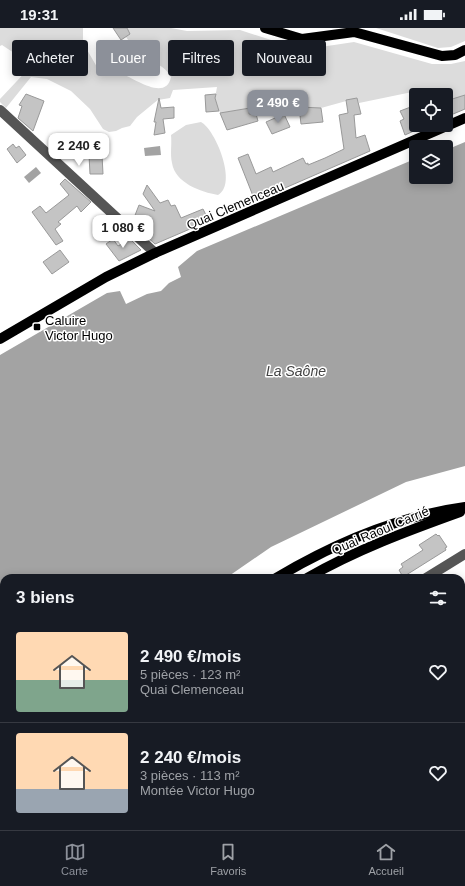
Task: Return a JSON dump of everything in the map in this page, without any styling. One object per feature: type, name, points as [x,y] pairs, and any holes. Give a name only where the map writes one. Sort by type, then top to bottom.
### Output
[{"type":"main road","points":[[265,28],[302,39],[354,32],[442,56],[454,55],[465,50]]},
{"type":"main road","name":"Quai Clemenceau","points":[[0,339],[106,277],[155,253],[465,118]]},
{"type":"main road","name":"Quai Raoul Carrié","points":[[283,574],[322,552],[362,534],[396,522],[435,511],[465,507]]},
{"type":"main road","name":"Quai Raoul Carrié","points":[[314,574],[369,546],[404,531],[465,510]]},
{"type":"street","points":[[0,110],[155,253]]},
{"type":"street","points":[[432,574],[465,554]]},
{"type":"shaded area","points":[[0,28],[83,28],[83,40],[12,40],[12,52],[2,45],[0,46]]},
{"type":"shaded area","points":[[127,28],[171,28],[187,31],[240,30],[271,40],[242,40],[242,76],[326,76],[326,46],[354,42],[432,64],[451,64],[465,61],[465,95],[453,99],[453,88],[409,88],[409,93],[359,103],[357,98],[321,108],[299,107],[299,109],[249,114],[249,108],[220,113],[215,98],[217,87],[173,90],[170,98],[158,100],[137,117],[130,126],[109,132],[103,129],[90,109],[71,91],[47,79],[31,77],[6,108],[0,102],[0,99],[22,76],[88,76],[88,52],[96,65],[96,76],[126,76],[156,88],[163,88],[168,84],[170,76],[234,76],[234,40],[168,40],[168,73],[160,66],[160,40],[128,40],[126,37],[130,34]]},
{"type":"shaded area","points":[[376,28],[465,28],[465,41],[451,47],[438,48]]},
{"type":"shaded area","points":[[201,122],[213,135],[223,158],[226,180],[224,189],[218,195],[204,192],[183,181],[174,170],[172,163],[171,135],[186,125]]},
{"type":"water","name":"La Saône","points":[[465,142],[465,466],[406,482],[271,547],[232,574],[0,574],[0,355],[107,293],[120,291],[126,304],[147,294],[161,291],[169,283],[181,277],[178,267],[197,251],[409,161],[409,184],[453,184],[453,147]]},
{"type":"water","points":[[160,146],[161,155],[145,156],[144,148]]},
{"type":"water","points":[[36,167],[41,173],[29,183],[24,177]]},
{"type":"building","points":[[113,28],[127,28],[130,34],[121,40]]},
{"type":"building","points":[[26,94],[44,101],[33,131],[18,118],[22,106],[19,105]]},
{"type":"building","points":[[216,94],[215,98],[219,111],[206,112],[205,95]]},
{"type":"building","points":[[465,95],[465,109],[453,114],[453,99]]},
{"type":"building","points":[[159,98],[161,108],[174,107],[174,118],[163,119],[165,133],[154,135],[156,122],[154,122]]},
{"type":"building","points":[[357,98],[361,114],[354,115],[356,138],[365,135],[370,151],[255,201],[238,158],[248,154],[256,174],[271,167],[273,172],[303,158],[308,165],[344,149],[339,115],[348,113],[346,100]]},
{"type":"building","points":[[299,107],[321,108],[323,122],[301,124]]},
{"type":"building","points":[[250,108],[249,114],[256,114],[258,121],[227,130],[220,113]]},
{"type":"building","points":[[409,108],[409,132],[412,132],[405,135],[400,121],[404,119],[400,111]]},
{"type":"building","points":[[284,114],[290,127],[272,134],[266,122]]},
{"type":"building","points":[[13,144],[16,148],[19,146],[26,155],[17,163],[7,149]]},
{"type":"building","points":[[89,155],[102,155],[103,174],[90,174]]},
{"type":"building","points":[[65,179],[91,202],[81,212],[77,206],[58,222],[61,224],[55,229],[63,241],[56,245],[32,212],[40,206],[46,213],[69,195],[60,184]]},
{"type":"building","points":[[147,185],[160,203],[168,200],[171,206],[175,205],[181,218],[203,209],[209,221],[202,224],[199,223],[190,229],[155,244],[132,223],[139,205],[155,211],[143,194]]},
{"type":"building","points":[[113,239],[118,246],[130,239],[141,250],[119,261],[106,244]]},
{"type":"building","points":[[60,250],[69,262],[52,274],[43,262]]},
{"type":"building","points":[[436,534],[438,536],[439,535],[447,547],[445,548],[446,550],[408,574],[401,574],[399,570],[403,567],[401,564],[423,550],[419,545]]},
{"type":"place","name":"Caluire Victor Hugo","points":[[37,327]]}]
